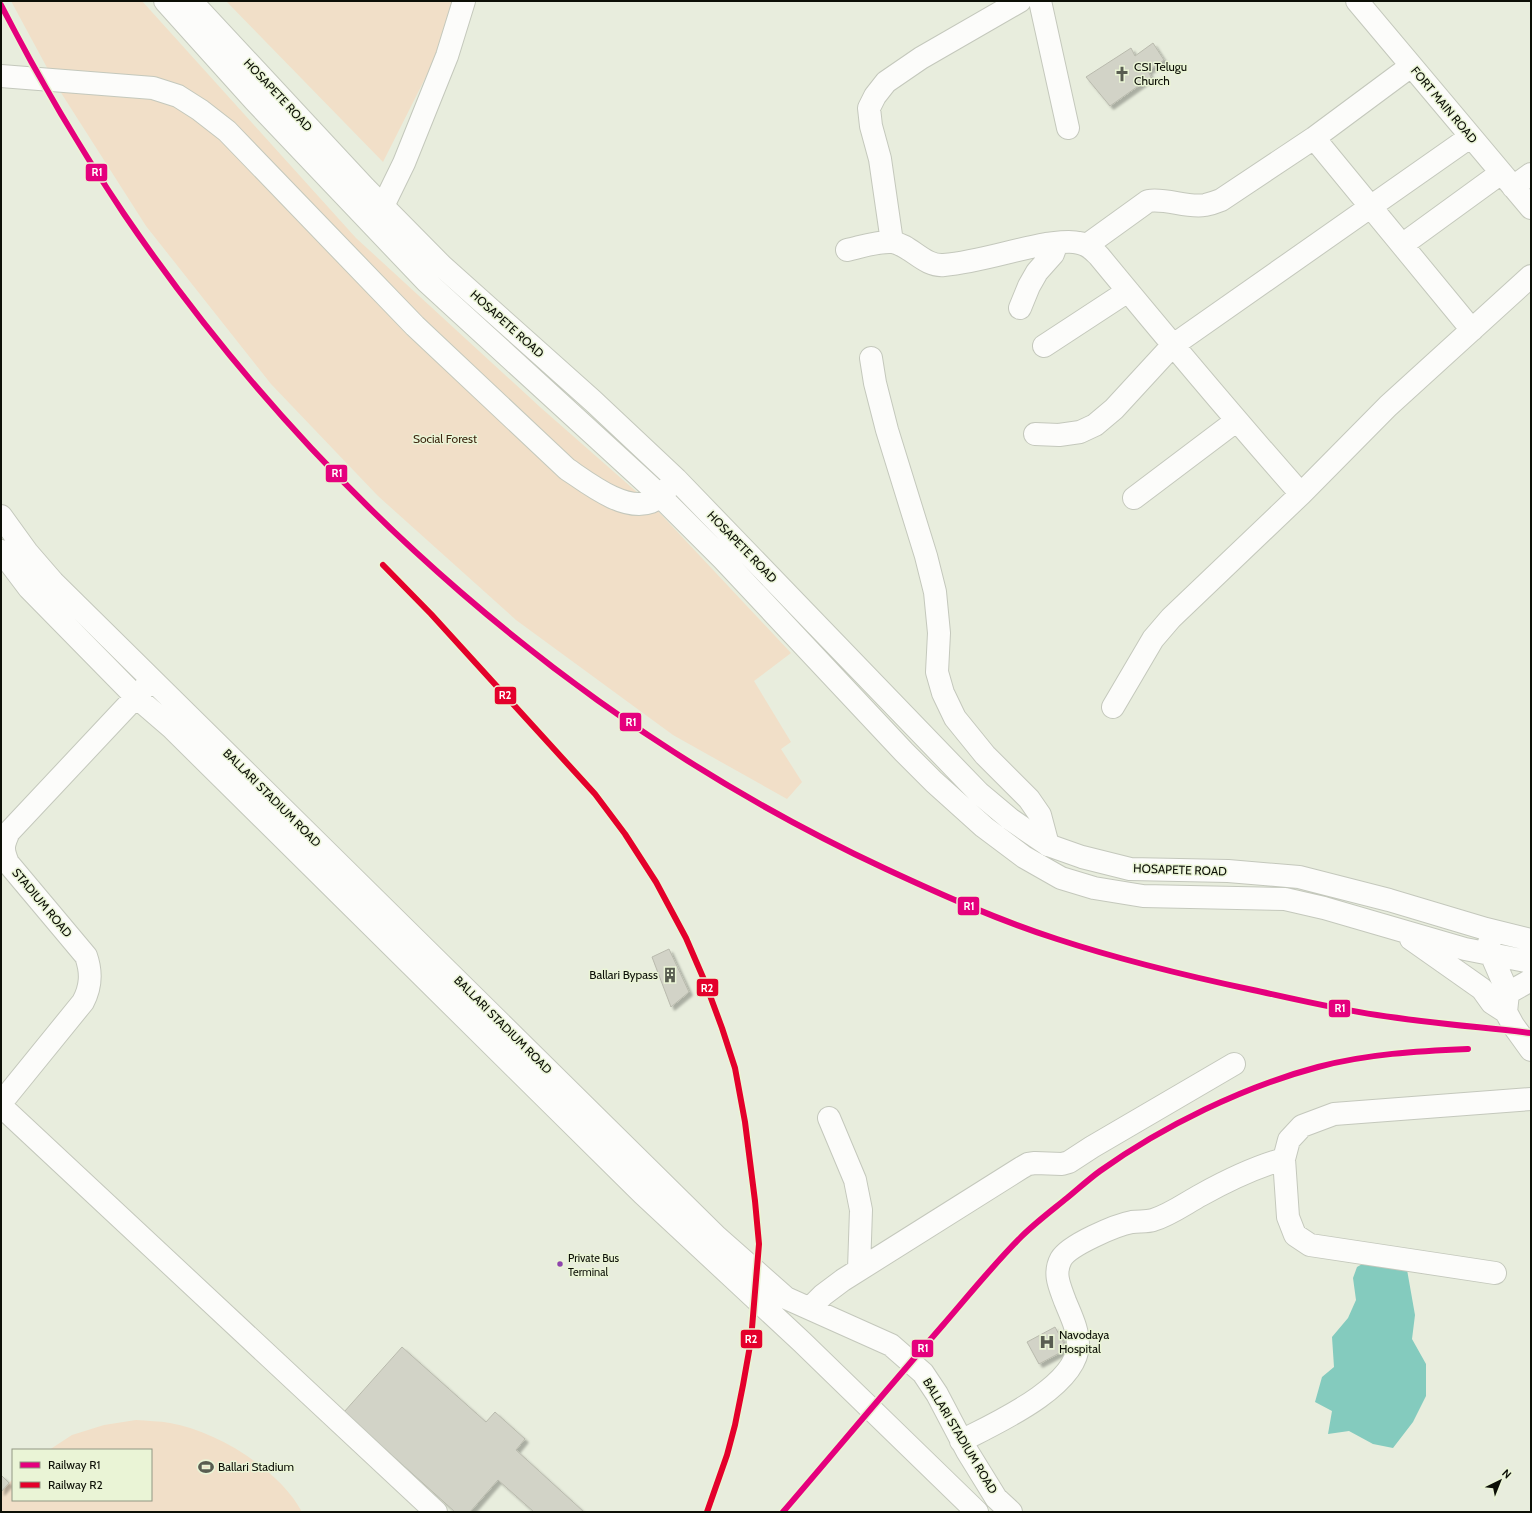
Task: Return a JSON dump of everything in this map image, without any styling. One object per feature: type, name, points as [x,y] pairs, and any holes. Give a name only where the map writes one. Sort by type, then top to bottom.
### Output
[{"type":"main road","name":"HOSAPETE ROAD","points":[[165,1],[254,100],[427,282],[660,496],[723,558],[904,752],[934,782],[984,827],[1024,857],[1061,878],[1094,888],[1142,896],[1285,899],[1394,927],[1465,949],[1531,962]]},
{"type":"main road","name":"HOSAPETE ROAD","points":[[191,1],[383,206],[442,266],[593,401],[676,479],[979,794],[1010,819],[1048,844],[1082,857],[1130,869],[1228,871],[1299,877],[1389,900],[1486,929],[1531,940]]},
{"type":"main road","points":[[383,206],[404,163],[447,56],[464,1]]},
{"type":"main road","points":[[892,242],[880,159],[871,126],[869,108],[875,96],[886,82],[921,58],[1020,1]]},
{"type":"main road","points":[[1040,1],[1068,128]]},
{"type":"main road","name":"FORT MAIN ROAD","points":[[1357,1],[1531,208]]},
{"type":"main road","points":[[1087,245],[1140,205],[1148,201],[1159,199],[1186,205],[1205,205],[1221,200],[1314,138],[1411,66]]},
{"type":"main road","points":[[1,76],[153,88],[178,96],[200,110],[227,131],[421,332],[567,469],[592,486],[612,497],[627,502],[641,504],[652,502],[660,496],[676,479]]},
{"type":"main road","points":[[1035,434],[1059,435],[1080,432],[1095,424],[1114,409],[1172,346],[1470,137]]},
{"type":"main road","points":[[1314,138],[1472,330]]},
{"type":"main road","points":[[1402,245],[1507,180],[1531,174]]},
{"type":"main road","points":[[847,250],[876,243],[892,242],[907,249],[926,261],[942,266],[991,256],[1020,248],[1057,242],[1078,242],[1087,245],[1099,256],[1172,346],[1301,494]]},
{"type":"main road","points":[[1020,308],[1029,286],[1037,272],[1053,254],[1057,242]]},
{"type":"main road","points":[[1113,707],[1153,639],[1170,618],[1301,494],[1388,406],[1531,276]]},
{"type":"main road","points":[[1044,346],[1128,292]]},
{"type":"main road","points":[[871,358],[875,383],[887,430],[926,556],[935,592],[939,633],[937,672],[943,693],[955,718],[985,755],[1030,800],[1040,815],[1048,844]]},
{"type":"main road","points":[[1134,498],[1236,421]]},
{"type":"main road","name":"BALLARI STADIUM ROAD","points":[[1,516],[41,570],[152,679],[802,1342],[977,1512]]},
{"type":"main road","name":"BALLARI STADIUM ROAD","points":[[1,551],[29,588],[136,696],[172,728],[650,1186],[717,1237],[786,1298],[891,1345],[923,1373],[937,1394],[961,1441],[996,1498],[1011,1512]]},
{"type":"main road","name":"STADIUM ROAD","points":[[1,1105],[83,1002],[88,992],[90,980],[90,966],[86,956],[8,863],[4,854],[3,844],[9,832],[152,679]]},
{"type":"main road","points":[[1464,922],[1465,949],[1482,989],[1492,1002],[1509,1010]]},
{"type":"main road","points":[[1394,927],[1482,989]]},
{"type":"main road","points":[[1486,929],[1491,954],[1509,1010],[1531,1050]]},
{"type":"main road","points":[[1509,1010],[1531,980]]},
{"type":"main road","points":[[810,1308],[823,1295],[860,1269],[1024,1166],[1035,1163],[1062,1164],[1069,1162],[1234,1064]]},
{"type":"main road","points":[[1496,1272],[1310,1245],[1296,1235],[1288,1217],[1284,1159],[1289,1140],[1302,1126],[1334,1114],[1531,1099]]},
{"type":"main road","points":[[1,1105],[436,1512]]},
{"type":"main road","points":[[829,1118],[855,1180],[861,1210],[860,1269]]},
{"type":"main road","points":[[961,1441],[1008,1417],[1056,1385],[1072,1366],[1078,1346],[1077,1329],[1057,1280],[1057,1267],[1061,1258],[1068,1250],[1104,1231],[1132,1222],[1152,1220],[1166,1214],[1228,1180],[1264,1164],[1284,1159]]},
{"type":"green space","name":"Social Forest","points":[[11,1],[142,1],[356,238],[540,407],[655,508],[791,653],[754,681],[791,742],[781,749],[802,782],[787,799],[673,735],[516,620],[378,496],[271,384],[146,226],[58,88]]},
{"type":"green space","points":[[226,1],[464,1],[383,162]]},
{"type":"green space","name":"Ballari Stadium","points":[[136,1420],[166,1422],[188,1427],[207,1434],[227,1444],[263,1467],[292,1496],[302,1512],[1,1512],[1,1475],[9,1483],[12,1480],[12,1501],[152,1501],[152,1449],[51,1449],[72,1435],[104,1425]]},
{"type":"water","points":[[1376,1256],[1406,1264],[1415,1315],[1412,1339],[1426,1364],[1426,1396],[1413,1422],[1393,1448],[1373,1444],[1349,1431],[1328,1434],[1332,1411],[1315,1402],[1322,1377],[1334,1367],[1332,1337],[1348,1318],[1356,1300],[1353,1278],[1357,1267]]},
{"type":"building","points":[[1153,43],[1164,60],[1148,71],[1151,77],[1110,106],[1086,77],[1131,48],[1135,56]]},
{"type":"building","name":"Ballari Bypass","points":[[669,949],[689,992],[671,1007],[652,957]]},
{"type":"building","points":[[1055,1327],[1067,1349],[1039,1364],[1027,1342]]},
{"type":"building","points":[[402,1347],[486,1422],[495,1412],[525,1439],[516,1450],[584,1512],[534,1512],[498,1480],[470,1512],[455,1512],[344,1412]]},
{"type":"building","points":[[1,1475],[9,1483],[1,1492]]},
{"type":"rail line","name":"R1","points":[[1,5],[60,111],[124,214],[199,317],[280,414],[368,507],[462,593],[560,673],[664,746],[773,811],[886,869],[970,907],[1057,939],[1130,961],[1228,985],[1331,1007],[1415,1020],[1531,1033]]},
{"type":"rail line","name":"R2","points":[[383,565],[431,614],[595,794],[625,834],[656,882],[686,938],[705,982],[722,1028],[735,1068],[745,1122],[759,1244],[751,1340],[743,1385],[727,1455],[707,1512]]},
{"type":"rail line","name":"R1","points":[[783,1512],[981,1280],[1021,1237],[1100,1171],[1124,1154],[1204,1110],[1261,1085],[1290,1075],[1318,1067],[1373,1056],[1468,1049]]},
{"type":"place","name":"CSI Telugu Church","points":[[1122,74]]},
{"type":"place","name":"Ballari Bypass","points":[[670,975]]},
{"type":"place","name":"Private Bus Terminal","points":[[560,1264]]},
{"type":"place","name":"Navodaya Hospital","points":[[1047,1342]]},
{"type":"place","name":"Ballari Stadium","points":[[206,1467]]}]
